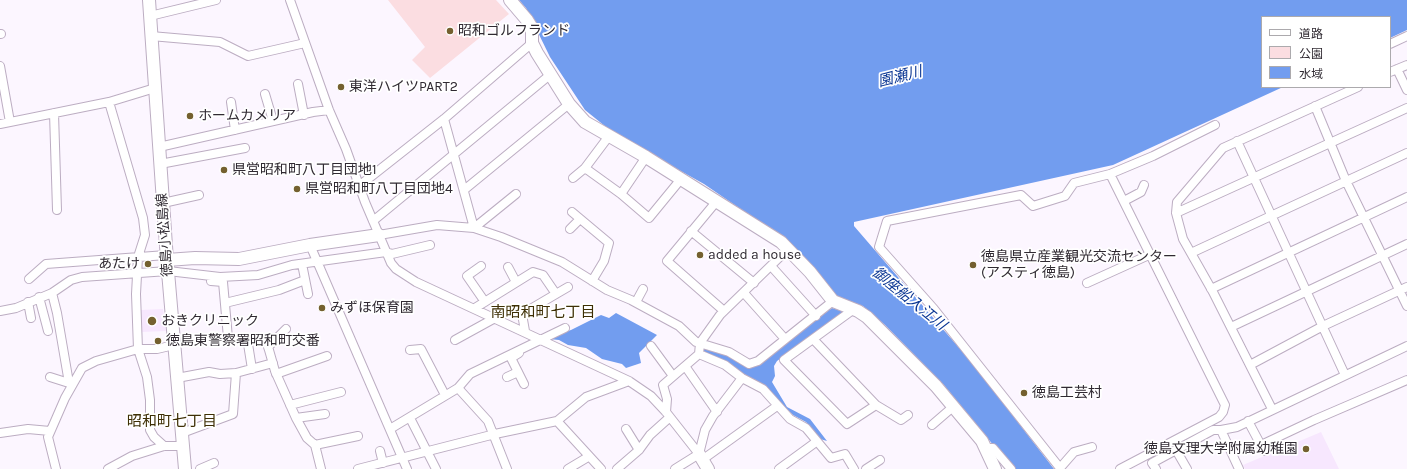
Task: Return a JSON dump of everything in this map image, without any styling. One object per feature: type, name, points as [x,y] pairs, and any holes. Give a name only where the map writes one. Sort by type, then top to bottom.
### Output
[{"type":"street","name":"徳島小松島線","points":[[149,0],[167,266],[185,467]]},
{"type":"street","points":[[150,16],[216,0]]},
{"type":"street","points":[[290,0],[329,110],[346,149],[373,221],[386,252],[394,266],[403,275],[543,339],[629,381],[651,396],[668,414],[703,461]]},
{"type":"street","points":[[510,0],[532,28],[532,43],[569,104],[584,122],[646,157],[781,242],[810,272],[834,302],[853,309],[867,317],[954,406],[986,448],[995,469]]},
{"type":"street","points":[[151,36],[220,42],[248,56],[305,43]]},
{"type":"street","points":[[1391,44],[1407,36]]},
{"type":"street","points":[[359,186],[444,119],[532,43]]},
{"type":"street","points":[[1407,65],[1394,71],[1407,90]]},
{"type":"street","points":[[0,66],[10,122]]},
{"type":"street","points":[[373,221],[551,74]]},
{"type":"street","points":[[298,84],[304,115]]},
{"type":"street","points":[[0,124],[109,102],[155,88]]},
{"type":"street","points":[[1272,409],[1212,289],[1183,239],[1176,213],[1177,202],[1223,148],[1356,88]]},
{"type":"street","points":[[264,94],[273,121]]},
{"type":"street","points":[[109,102],[143,218],[145,235],[138,257],[137,272],[136,317],[138,349],[148,377],[150,430],[154,437],[164,446]]},
{"type":"street","points":[[231,102],[235,130]]},
{"type":"street","points":[[464,190],[569,104]]},
{"type":"street","points":[[1315,106],[1346,181],[1383,255],[1403,289],[1407,306]]},
{"type":"street","points":[[1176,213],[1407,108]]},
{"type":"street","points":[[159,147],[329,110]]},
{"type":"street","points":[[54,113],[57,210]]},
{"type":"street","points":[[444,119],[474,228]]},
{"type":"street","points":[[1092,447],[1074,452],[1060,468],[934,309],[879,247],[887,220],[1021,195],[1033,206],[1065,196],[1074,183],[1110,174],[1153,156],[1215,125]]},
{"type":"street","points":[[573,178],[585,168],[609,136]]},
{"type":"street","points":[[1237,142],[1346,376]]},
{"type":"street","points":[[160,164],[245,148]]},
{"type":"street","points":[[1191,253],[1407,153]]},
{"type":"street","points":[[621,194],[646,157]]},
{"type":"street","points":[[585,168],[621,194],[649,218],[681,179]]},
{"type":"street","points":[[1110,174],[1225,401],[1225,408],[1219,417],[1120,469]]},
{"type":"street","points":[[1124,201],[1141,192],[1144,185]]},
{"type":"street","points":[[474,228],[516,194]]},
{"type":"street","points":[[163,203],[200,195]]},
{"type":"street","points":[[1212,289],[1407,197]]},
{"type":"street","points":[[716,202],[667,261],[724,311]]},
{"type":"street","points":[[572,212],[609,243],[604,261],[592,281]]},
{"type":"street","points":[[570,229],[580,219]]},
{"type":"street","points":[[0,311],[16,308],[39,297],[52,293],[72,280],[82,277],[137,272],[167,266],[195,258],[239,259],[310,245],[379,235],[425,226],[474,228],[546,255],[562,262],[592,281],[636,302],[679,326],[696,342],[729,352],[751,365],[834,302]]},
{"type":"street","points":[[691,231],[754,283]]},
{"type":"street","points":[[1231,327],[1407,244]]},
{"type":"street","points":[[310,245],[408,469]]},
{"type":"street","points":[[29,279],[46,264],[138,257],[167,266],[220,277],[258,275],[292,264],[302,264],[386,252],[392,254],[430,245]]},
{"type":"street","points":[[617,469],[639,450],[668,414],[667,399],[663,385],[699,354],[700,343],[724,311],[788,249]]},
{"type":"street","points":[[1087,283],[1151,254]]},
{"type":"street","points":[[82,262],[82,277]]},
{"type":"street","points":[[302,264],[308,294]]},
{"type":"street","points":[[167,266],[188,277],[223,282],[228,338]]},
{"type":"street","points":[[481,266],[467,276],[485,302]]},
{"type":"street","points":[[771,266],[816,316]]},
{"type":"street","points":[[508,267],[516,282]]},
{"type":"street","points":[[475,308],[533,272],[543,275],[556,294]]},
{"type":"street","points":[[225,303],[279,290],[305,280]]},
{"type":"street","points":[[525,331],[522,314],[568,287]]},
{"type":"street","points":[[636,302],[643,289]]},
{"type":"street","points":[[1250,365],[1322,326],[1403,289]]},
{"type":"street","points":[[52,293],[58,313],[70,384]]},
{"type":"street","points":[[744,293],[785,339]]},
{"type":"street","points":[[39,297],[48,331]]},
{"type":"street","points":[[28,302],[31,318]]},
{"type":"street","points":[[853,309],[784,360],[847,424],[876,405]]},
{"type":"street","points":[[455,340],[495,318]]},
{"type":"street","points":[[390,429],[458,388],[470,374],[565,328]]},
{"type":"street","points":[[286,329],[268,347],[276,374],[296,418],[307,438],[315,446],[321,469]]},
{"type":"street","points":[[524,384],[511,358],[543,339]]},
{"type":"street","points":[[813,339],[876,405],[901,420],[908,415]]},
{"type":"street","points":[[248,344],[252,369]]},
{"type":"street","points":[[56,469],[48,437],[70,384],[82,368],[96,361],[138,349],[157,349],[174,345]]},
{"type":"street","points":[[651,346],[673,376]]},
{"type":"street","points":[[1156,469],[1152,463],[1213,430],[1237,427],[1407,346]]},
{"type":"street","points":[[410,350],[421,349],[445,395]]},
{"type":"street","points":[[699,354],[725,365],[742,378],[764,389],[777,406],[790,419],[806,428],[816,442],[831,458],[845,454],[854,469]]},
{"type":"street","points":[[276,374],[327,356]]},
{"type":"street","points":[[177,378],[209,372],[236,374],[273,363]]},
{"type":"street","points":[[685,366],[716,412]]},
{"type":"street","points":[[506,378],[518,372]]},
{"type":"street","points":[[182,433],[233,414],[236,374]]},
{"type":"street","points":[[50,377],[70,384]]},
{"type":"street","points":[[703,461],[705,430],[716,412],[742,378]]},
{"type":"street","points":[[1248,421],[1263,448],[1314,420],[1407,380]]},
{"type":"street","points":[[358,469],[427,450],[557,421],[586,397],[629,381]]},
{"type":"street","points":[[458,388],[488,421],[495,434],[507,469]]},
{"type":"street","points":[[290,405],[341,392]]},
{"type":"street","points":[[675,469],[703,461],[777,406]]},
{"type":"street","points":[[932,425],[954,406]]},
{"type":"street","points":[[296,418],[325,414]]},
{"type":"street","points":[[410,418],[436,469]]},
{"type":"street","points":[[557,421],[588,457],[601,469]]},
{"type":"street","points":[[0,433],[28,429],[50,431]]},
{"type":"street","points":[[626,429],[639,450]]},
{"type":"street","points":[[1221,430],[1239,469]]},
{"type":"street","points":[[315,446],[358,436]]},
{"type":"street","points":[[779,469],[816,442]]},
{"type":"street","points":[[113,468],[132,456],[164,446],[183,446]]},
{"type":"street","points":[[986,448],[993,448],[1011,469]]},
{"type":"street","points":[[1176,450],[1187,469]]},
{"type":"street","points":[[380,451],[383,463]]},
{"type":"street","points":[[568,469],[588,457]]},
{"type":"street","points":[[866,469],[880,460]]},
{"type":"street","points":[[200,469],[214,463]]},
{"type":"shaded area","name":"おきクリニック","points":[[163,309],[166,331],[141,332],[140,310]]},
{"type":"shaded area","name":"徳島文理大学附属幼稚園","points":[[1321,432],[1339,469],[1245,469],[1243,465]]},
{"type":"green space","name":"昭和ゴルフランド","points":[[388,0],[496,0],[509,14],[430,78],[412,60],[425,47]]},
{"type":"water","points":[[519,0],[1407,0],[1407,30],[1391,38],[1391,16],[1261,16],[1261,88],[1281,88],[1113,165],[854,222],[854,226],[973,364],[1054,469],[1013,469],[943,384],[885,325],[863,306],[836,297],[758,221],[704,184],[616,135],[585,110],[550,57],[526,8]]},
{"type":"water","points":[[832,308],[845,312],[777,361],[774,366],[775,376],[772,382],[787,407],[810,419],[827,441],[820,439],[806,422],[793,415],[779,401],[703,352],[704,347],[721,352],[748,367],[753,367]]},
{"type":"water","points":[[616,313],[657,335],[639,353],[641,363],[626,368],[622,364],[602,359],[586,348],[568,345],[559,340],[549,339],[551,336],[571,330],[601,315],[609,318]]},
{"type":"place","name":"昭和ゴルフランド","points":[[450,31]]},
{"type":"place","name":"東洋ハイツPART2","points":[[341,87]]},
{"type":"place","name":"ホームカメリア","points":[[190,116]]},
{"type":"place","name":"県営昭和町八丁目団地1","points":[[224,170]]},
{"type":"place","name":"県営昭和町八丁目団地4","points":[[297,189]]},
{"type":"place","name":"added a house","points":[[700,255]]},
{"type":"place","name":"あたけ","points":[[148,264]]},
{"type":"place","name":"徳島県立産業観光交流センター (アスティ徳島)","points":[[973,265]]},
{"type":"place","name":"みずほ保育園","points":[[322,308]]},
{"type":"place","name":"おきクリニック","points":[[152,321]]},
{"type":"place","name":"徳島東警察署昭和町交番","points":[[158,341]]},
{"type":"place","name":"徳島工芸村","points":[[1024,393]]},
{"type":"place","name":"徳島文理大学附属幼稚園","points":[[1306,449]]},
{"type":"district","name":"南昭和町七丁目","points":[[543,313]]},
{"type":"district","name":"昭和町七丁目","points":[[172,422]]},
{"type":"water label","name":"園瀬川","points":[[900,77]]},
{"type":"water label","name":"御座船入江川","points":[[909,299]]}]
